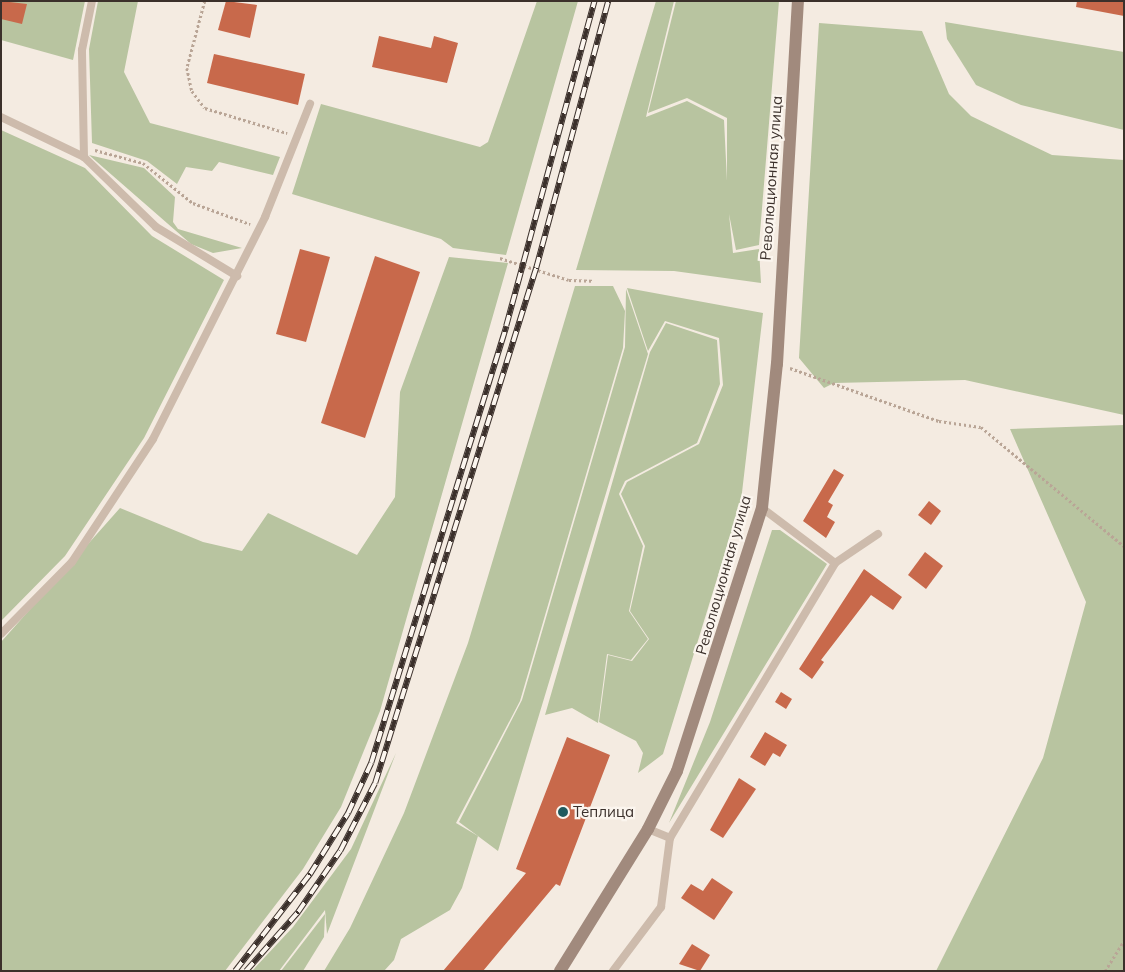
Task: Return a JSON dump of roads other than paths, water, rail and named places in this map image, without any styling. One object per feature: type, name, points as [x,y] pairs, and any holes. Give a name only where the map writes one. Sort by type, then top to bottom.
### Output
[{"type":"street","name":"Революционная улица","points":[[560,971],[648,829],[677,771],[762,508],[776,364],[798,1]]},
{"type":"lane","points":[[84,157],[82,50],[92,1]]},
{"type":"lane","points":[[1,634],[72,562],[142,455],[237,276],[260,227],[310,104]]},
{"type":"lane","points":[[1,116],[84,157],[156,227],[237,276]]},
{"type":"lane","points":[[762,508],[835,563]]},
{"type":"lane","points":[[613,971],[661,907],[670,838],[835,563],[878,534]]},
{"type":"lane","points":[[648,829],[670,838]]},
{"type":"railway","points":[[235,971],[310,874],[348,813],[371,763],[506,326],[594,1]]},
{"type":"railway","points":[[246,971],[298,912],[340,851],[375,783],[536,268],[608,1]]},
{"type":"place","name":"Теплица","points":[[563,812]]}]
